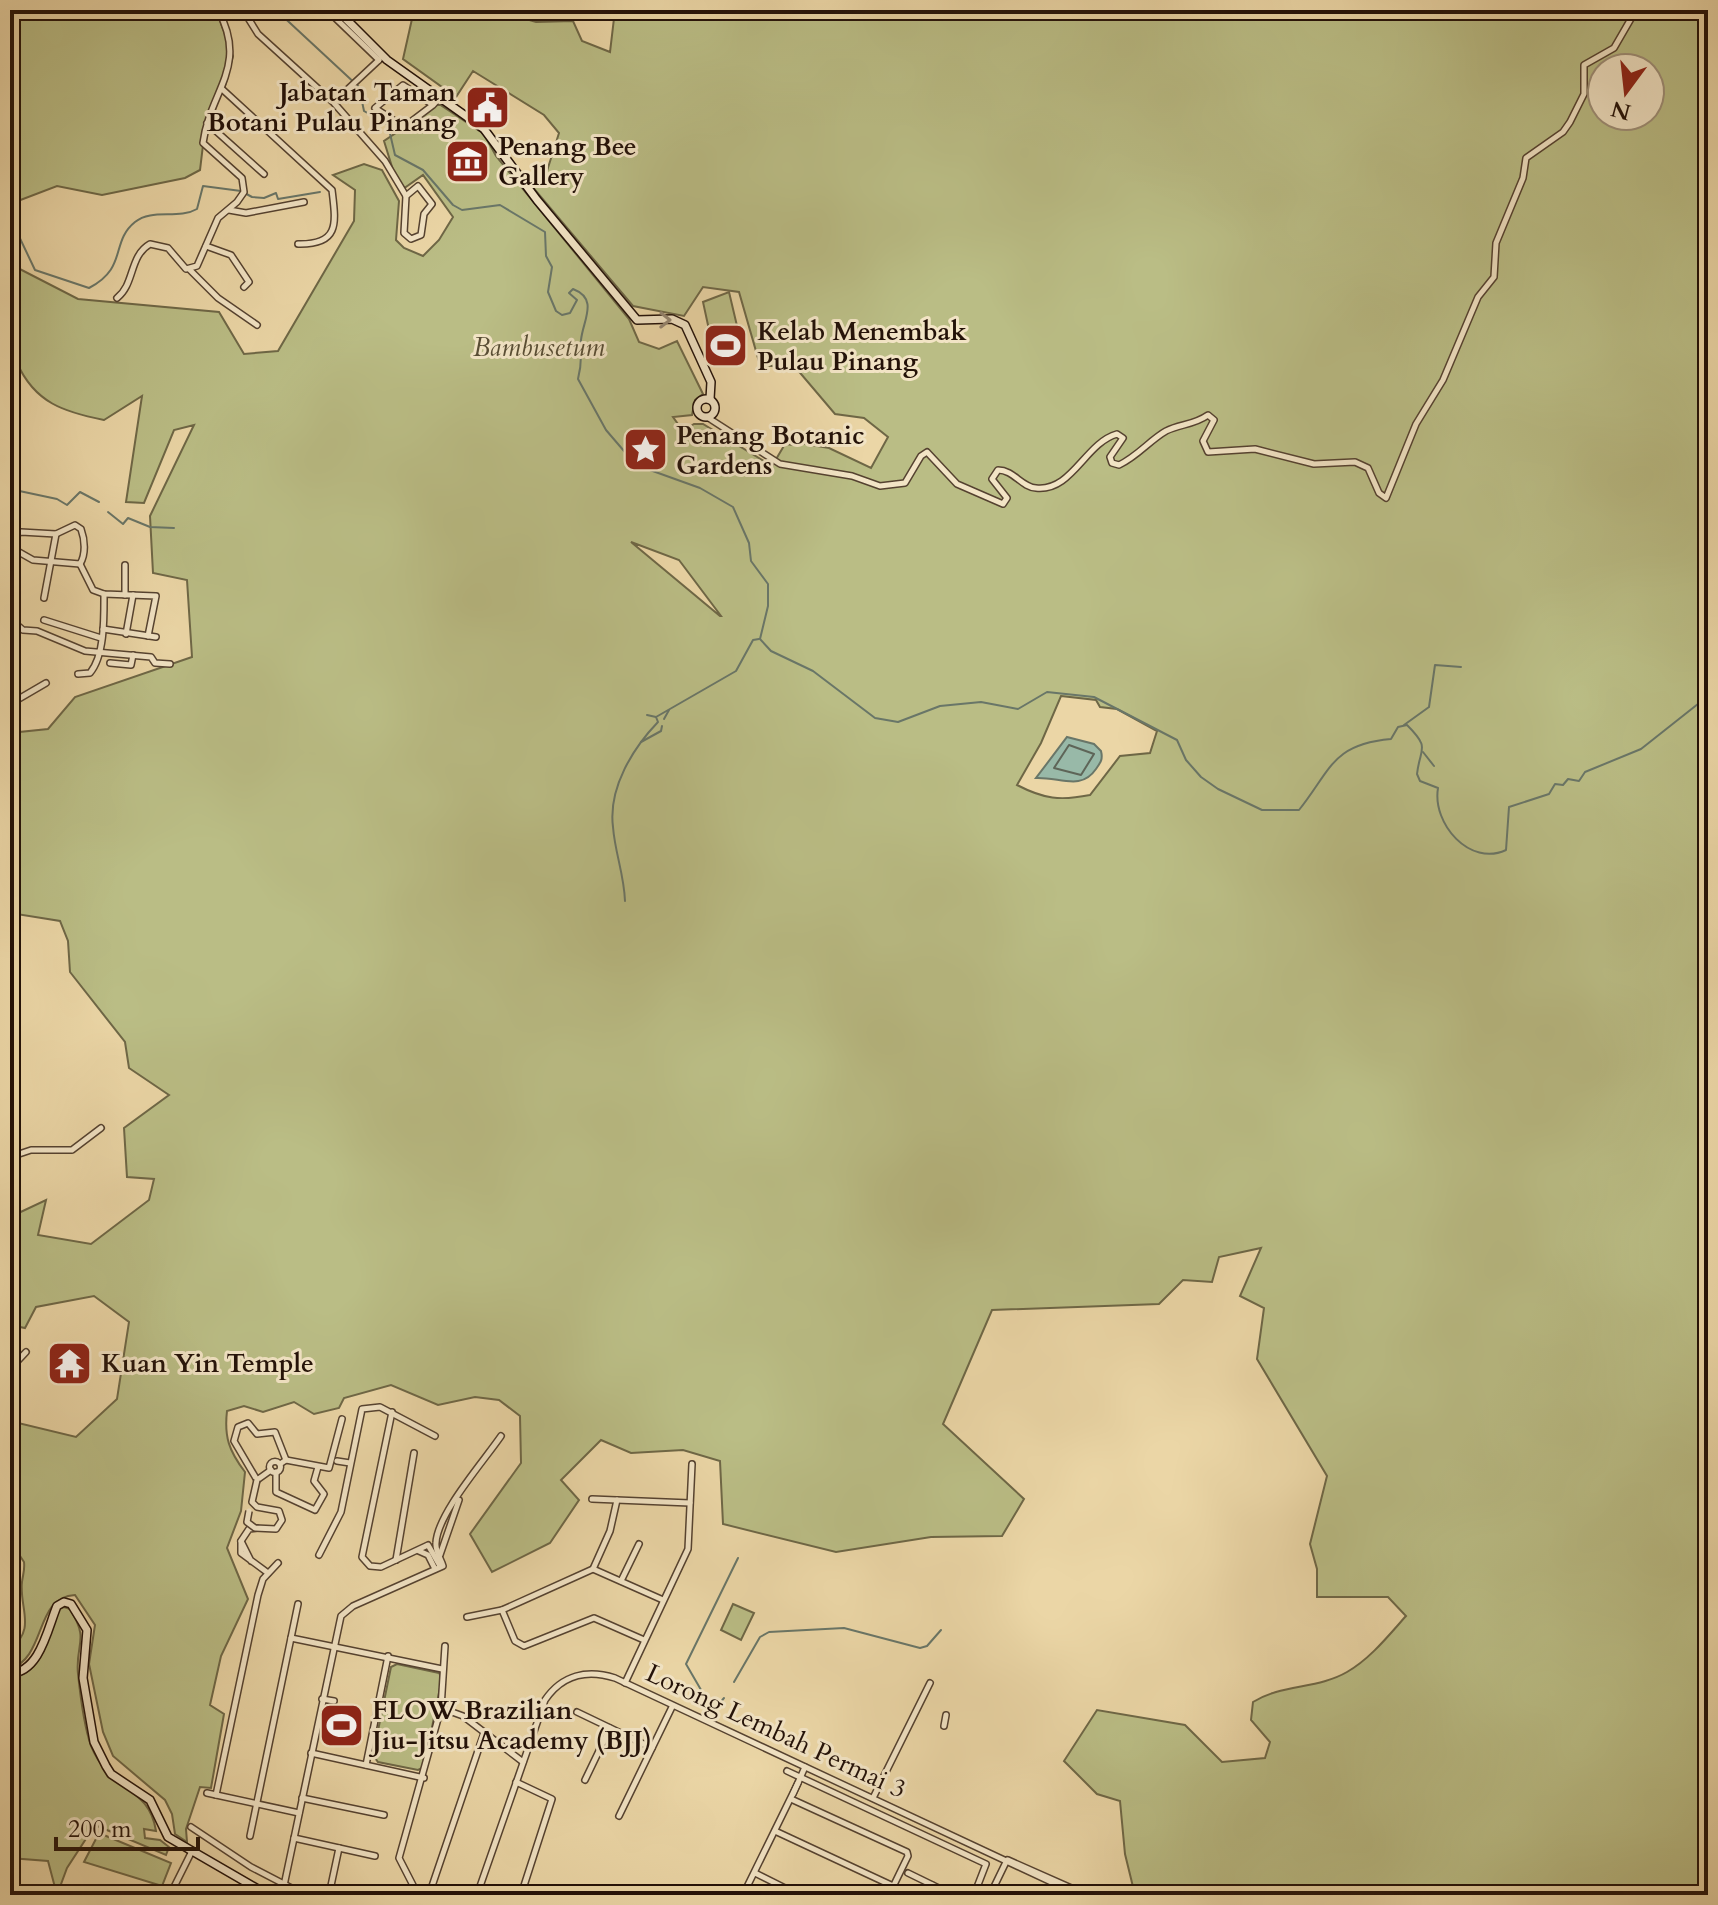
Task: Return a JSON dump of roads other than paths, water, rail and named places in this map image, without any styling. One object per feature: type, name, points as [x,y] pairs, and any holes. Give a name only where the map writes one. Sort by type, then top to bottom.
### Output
[{"type":"street","points":[[198,275],[197,266],[218,218],[243,194],[242,178],[203,143],[206,123],[222,89],[231,59],[231,42],[218,10]]},
{"type":"street","points":[[243,10],[258,34],[334,103],[385,161],[406,196],[404,233],[414,239],[421,235],[424,214],[432,202],[418,186],[406,196]]},
{"type":"street","points":[[327,10],[381,58],[473,120],[494,140],[537,200],[637,320],[679,321],[688,331],[711,382],[710,399],[715,409],[707,417]]},
{"type":"street","points":[[337,10],[381,58]]},
{"type":"street","points":[[710,399],[701,400],[696,408],[698,414],[780,464],[852,476],[880,486],[892,487],[905,483],[921,456],[927,452],[957,484],[1003,504],[1007,498],[992,479],[998,470],[1008,471],[1026,485],[1041,489],[1069,476],[1086,453],[1108,437],[1117,434],[1123,438],[1110,457],[1112,463],[1119,465],[1149,447],[1169,429],[1189,425],[1208,415],[1214,420],[1204,445],[1212,454],[1255,449],[1314,464],[1355,462],[1368,468],[1379,493],[1386,498],[1416,424],[1443,380],[1478,297],[1494,277],[1496,243],[1523,178],[1526,158],[1563,132],[1584,94],[1584,65],[1614,48],[1636,10]]},
{"type":"street","points":[[334,103],[381,58]]},
{"type":"street","points":[[433,105],[403,85],[375,108],[405,127],[433,105],[439,98]]},
{"type":"street","points":[[222,89],[332,190],[336,224],[329,236],[316,244],[298,244]]},
{"type":"street","points":[[206,123],[264,174]]},
{"type":"street","points":[[228,209],[246,213],[304,202]]},
{"type":"street","points":[[117,298],[125,288],[138,254],[150,244],[168,248],[179,264],[198,275],[218,298],[257,325]]},
{"type":"street","points":[[206,246],[231,255],[249,282],[244,287]]},
{"type":"street","points":[[189,269],[197,266]]},
{"type":"street","points":[[10,538],[21,532],[56,534],[72,525],[81,529],[85,556],[80,564]]},
{"type":"street","points":[[44,598],[56,534]]},
{"type":"street","points":[[10,547],[33,560],[80,564]]},
{"type":"street","points":[[80,564],[88,587],[104,594],[156,598],[148,636]]},
{"type":"street","points":[[125,565],[125,595]]},
{"type":"street","points":[[78,674],[93,671],[103,629],[104,594]]},
{"type":"street","points":[[126,634],[133,595]]},
{"type":"street","points":[[10,619],[23,630],[37,631],[85,651],[151,657],[157,664],[170,664]]},
{"type":"street","points":[[44,620],[101,638]]},
{"type":"street","points":[[103,629],[156,637]]},
{"type":"street","points":[[110,663],[131,665],[133,655]]},
{"type":"street","points":[[10,704],[46,683]]},
{"type":"street","points":[[10,1157],[31,1150],[72,1150],[101,1128]]},
{"type":"street","points":[[10,1369],[26,1352]]},
{"type":"street","points":[[319,1555],[341,1512],[362,1409],[372,1405],[392,1412],[435,1436]]},
{"type":"street","points":[[392,1412],[362,1552],[370,1566],[381,1567],[418,1551],[428,1555],[438,1568]]},
{"type":"street","points":[[283,1462],[331,1466],[342,1419]]},
{"type":"street","points":[[268,1573],[239,1549],[241,1541],[249,1529],[277,1529],[282,1522],[279,1510],[257,1505],[249,1511],[247,1522],[255,1528],[276,1529],[282,1520],[279,1511],[257,1507],[252,1502],[257,1480],[234,1441],[238,1427],[248,1423],[257,1434],[275,1432],[283,1462]]},
{"type":"street","points":[[438,1568],[460,1495],[501,1436]]},
{"type":"street","points":[[395,1561],[414,1453]]},
{"type":"street","points":[[337,1461],[350,1463]]},
{"type":"street","points":[[257,1480],[283,1462]]},
{"type":"street","points":[[625,1683],[688,1549],[692,1464]]},
{"type":"street","points":[[273,1471],[276,1492],[315,1510],[324,1494],[314,1481],[318,1467]]},
{"type":"street","points":[[592,1499],[690,1503]]},
{"type":"street","points":[[467,1617],[502,1610],[593,1569],[610,1531],[617,1500]]},
{"type":"street","points":[[621,1581],[639,1544]]},
{"type":"street","points":[[216,1795],[258,1595],[268,1573],[278,1563]]},
{"type":"street","points":[[282,1895],[332,1647],[346,1611],[438,1568]]},
{"type":"street","points":[[593,1569],[663,1600]]},
{"type":"street","points":[[10,1673],[22,1670],[43,1644],[57,1606],[64,1602],[71,1604],[87,1630],[83,1678],[94,1742],[111,1774],[145,1794],[163,1830],[191,1853],[268,1895]]},
{"type":"street","points":[[250,1836],[298,1604]]},
{"type":"street","points":[[502,1610],[515,1641],[527,1646],[594,1618],[644,1640]]},
{"type":"street","points":[[291,1638],[442,1669]]},
{"type":"street","points":[[418,1895],[399,1858],[424,1778],[441,1708],[446,1679],[442,1669],[445,1646]]},
{"type":"street","points":[[366,1765],[388,1656]]},
{"type":"street","name":"Lorong Lembah Permai 3","points":[[477,1895],[545,1700],[557,1685],[585,1673],[604,1675],[625,1683],[1007,1860]]},
{"type":"street","points":[[873,1798],[930,1683]]},
{"type":"street","points":[[322,1699],[334,1701]]},
{"type":"street","points":[[619,1816],[672,1707]]},
{"type":"street","points":[[441,1708],[463,1716],[523,1762]]},
{"type":"street","points":[[577,1712],[652,1748]]},
{"type":"street","points":[[944,1726],[946,1715]]},
{"type":"street","points":[[585,1780],[610,1728]]},
{"type":"street","points":[[429,1895],[484,1733]]},
{"type":"street","points":[[311,1753],[424,1778]]},
{"type":"street","points":[[743,1895],[805,1767]]},
{"type":"street","points":[[787,1771],[799,1780],[987,1866],[974,1895]]},
{"type":"street","points":[[516,1782],[552,1799],[521,1895]]},
{"type":"street","points":[[207,1793],[299,1813]]},
{"type":"street","points":[[792,1796],[909,1854],[889,1895]]},
{"type":"street","points":[[302,1798],[384,1815]]},
{"type":"street","points":[[191,1827],[284,1886],[305,1895]]},
{"type":"street","points":[[775,1831],[893,1886]]},
{"type":"street","points":[[294,1838],[375,1856]]},
{"type":"street","points":[[329,1895],[339,1848]]},
{"type":"street","points":[[170,1895],[191,1853]]},
{"type":"street","points":[[990,1895],[1007,1860]]},
{"type":"street","points":[[1007,1860],[1079,1895]]},
{"type":"street","points":[[1007,1860],[1016,1861],[1087,1895]]},
{"type":"street","points":[[755,1873],[799,1895]]},
{"type":"street","points":[[908,1873],[953,1895]]},
{"type":"street","points":[[927,1895],[932,1885]]},
{"type":"street","points":[[10,1887],[25,1895]]},
{"type":"water","points":[[1067,737],[1094,744],[1101,751],[1101,760],[1096,769],[1084,780],[1036,778]]},
{"type":"waterway","points":[[276,10],[359,87],[364,111],[388,125],[395,155],[423,170],[453,205],[462,210],[500,205],[545,232],[546,256],[552,267],[548,292],[556,311],[562,315],[570,313],[577,300],[569,293],[573,289],[586,298],[588,311],[581,340],[578,379],[606,430],[636,465],[700,488],[733,507],[749,543],[751,561],[768,584],[768,606],[760,639],[771,651],[813,671],[875,718],[898,722],[940,706],[981,702],[1018,709],[1047,692],[1094,697],[1177,740],[1186,760],[1201,777],[1218,789],[1262,810],[1299,810],[1344,753],[1371,742],[1391,739],[1398,727],[1407,725],[1422,744],[1417,774],[1420,781],[1438,788],[1438,802],[1447,828],[1467,847],[1479,853],[1492,854],[1506,850],[1509,807],[1549,794],[1555,784],[1563,785],[1568,779],[1579,781],[1585,772],[1641,749],[1708,696]]},
{"type":"waterway","points":[[10,226],[16,230],[35,270],[89,288],[109,272],[127,230],[135,222],[149,216],[182,214],[197,209],[203,186],[241,191],[252,197],[264,198],[276,193],[278,199],[320,192]]},
{"type":"waterway","points":[[10,489],[57,499],[67,505],[80,492],[99,502]]},
{"type":"waterway","points":[[108,512],[123,524],[128,518],[150,527],[174,528]]},
{"type":"waterway","points":[[625,901],[612,812],[618,783],[631,756],[658,722],[656,717],[736,671],[753,640],[759,639]]},
{"type":"waterway","points":[[1404,725],[1429,707],[1435,665],[1461,667]]},
{"type":"waterway","points":[[664,719],[669,710]]},
{"type":"waterway","points":[[647,715],[656,717]]},
{"type":"waterway","points":[[641,742],[661,731],[662,726]]},
{"type":"waterway","points":[[1423,752],[1434,766]]},
{"type":"waterway","points":[[714,1718],[715,1714],[686,1664],[738,1558]]},
{"type":"waterway","points":[[734,1682],[760,1637],[769,1632],[844,1628],[920,1648],[927,1646],[941,1630]]},
{"type":"waterway","points":[[719,1704],[724,1698]]},
{"type":"place","name":"Jabatan Taman Botani Pulau Pinang","points":[[487,107]]},
{"type":"place","name":"Penang Bee Gallery","points":[[467,161]]},
{"type":"place","name":"Kelab Menembak Pulau Pinang","points":[[726,346]]},
{"type":"place","name":"Penang Botanic Gardens","points":[[645,450]]},
{"type":"place","name":"Kuan Yin Temple","points":[[70,1363]]},
{"type":"place","name":"FLOW Brazilian Jiu-Jitsu Academy (BJJ)","points":[[341,1725]]},
{"type":"park label","name":"Bambusetum","points":[[539,347]]}]
